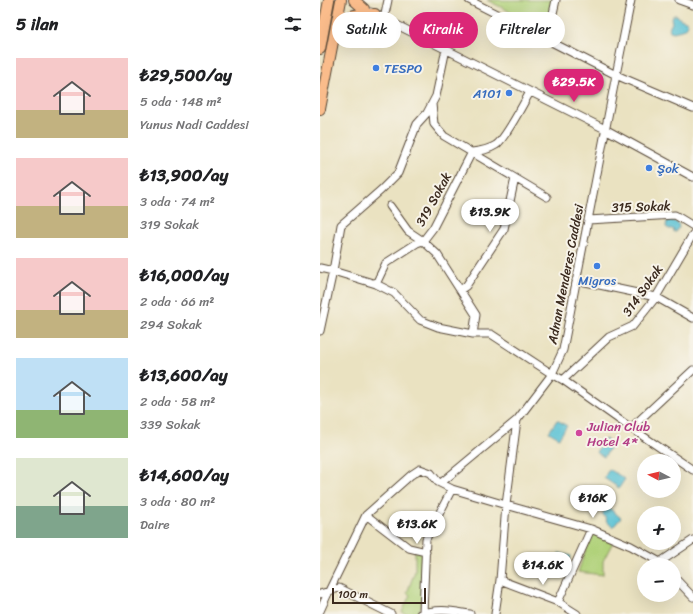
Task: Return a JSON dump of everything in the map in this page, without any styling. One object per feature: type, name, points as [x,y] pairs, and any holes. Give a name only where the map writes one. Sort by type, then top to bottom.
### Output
[{"type":"highway","points":[[320,49],[329,0]]},
{"type":"highway","points":[[320,109],[341,0]]},
{"type":"highway","points":[[354,0],[364,9]]},
{"type":"highway","points":[[329,64],[334,48]]},
{"type":"street","points":[[341,0],[371,12]]},
{"type":"street","points":[[382,12],[388,0]]},
{"type":"street","points":[[469,0],[493,12]]},
{"type":"street","points":[[553,12],[556,0]]},
{"type":"street","name":"Adnan Menderes Caddesi","points":[[495,614],[500,580],[506,505],[517,420],[552,374],[563,350],[631,0]]},
{"type":"street","points":[[679,0],[693,5]]},
{"type":"street","points":[[401,26],[605,129],[693,177]]},
{"type":"street","points":[[563,48],[616,75],[693,108]]},
{"type":"street","points":[[320,332],[342,225],[398,173],[417,124],[427,113],[436,96],[446,49]]},
{"type":"street","points":[[472,152],[485,150],[497,144],[506,134],[530,92]]},
{"type":"street","points":[[432,104],[434,124],[444,136],[547,197]]},
{"type":"street","name":"319 Sokak","points":[[376,284],[386,263],[417,243],[423,241],[433,228],[472,152]]},
{"type":"street","points":[[460,290],[466,286],[504,229],[515,178]]},
{"type":"street","points":[[390,206],[408,231],[423,241],[437,254],[476,314],[473,334]]},
{"type":"street","name":"315 Sokak","points":[[588,220],[675,215],[693,226]]},
{"type":"street","name":"314 Sokak","points":[[563,380],[609,337],[634,326],[656,297],[693,234]]},
{"type":"street","points":[[320,268],[376,284],[394,293],[420,320],[438,327],[473,334],[491,334],[563,380],[693,470]]},
{"type":"street","points":[[576,280],[656,297],[693,318]]},
{"type":"street","points":[[631,428],[693,370]]},
{"type":"street","points":[[441,483],[517,420]]},
{"type":"street","points":[[320,611],[366,515],[411,475],[420,470],[431,472],[438,482],[452,489],[591,529],[631,546],[652,558]]},
{"type":"street","points":[[452,489],[426,539],[425,613],[441,612],[470,614]]},
{"type":"street","points":[[366,515],[409,548],[426,552]]},
{"type":"street","points":[[558,602],[591,529]]},
{"type":"street","points":[[668,558],[693,540]]},
{"type":"street","points":[[500,580],[558,602],[576,614]]},
{"type":"street","points":[[681,584],[693,597]]},
{"type":"street","points":[[320,594],[339,588],[391,614]]},
{"type":"green space","points":[[487,0],[556,0],[553,12],[511,12]]},
{"type":"green space","points":[[592,532],[613,542],[603,561],[603,575],[578,572]]},
{"type":"green space","points":[[415,551],[425,553],[421,607],[417,614],[406,614],[402,612],[410,595],[407,593],[415,571]]},
{"type":"water","points":[[677,15],[680,19],[686,21],[688,24],[686,28],[674,32],[670,31],[669,28],[672,23],[671,17]]},
{"type":"water","points":[[670,220],[678,223],[679,228],[676,232],[674,232],[673,229],[666,227],[667,221]]},
{"type":"water","points":[[557,420],[567,426],[559,438],[549,432]]},
{"type":"water","points":[[605,439],[612,444],[604,457],[596,452]]},
{"type":"water","points":[[609,469],[625,479],[619,488],[604,478]]},
{"type":"water","points":[[608,507],[621,518],[613,527],[606,521],[607,519],[602,514]]},
{"type":"water","points":[[559,553],[571,556],[568,566],[556,563]]},
{"type":"place","name":"TESPO","points":[[376,68]]},
{"type":"place","name":"A101","points":[[509,93]]},
{"type":"place","name":"Şok","points":[[649,168]]},
{"type":"place","name":"Migros","points":[[597,266]]},
{"type":"place","name":"Julian Club Hotel 4*","points":[[579,433]]}]
